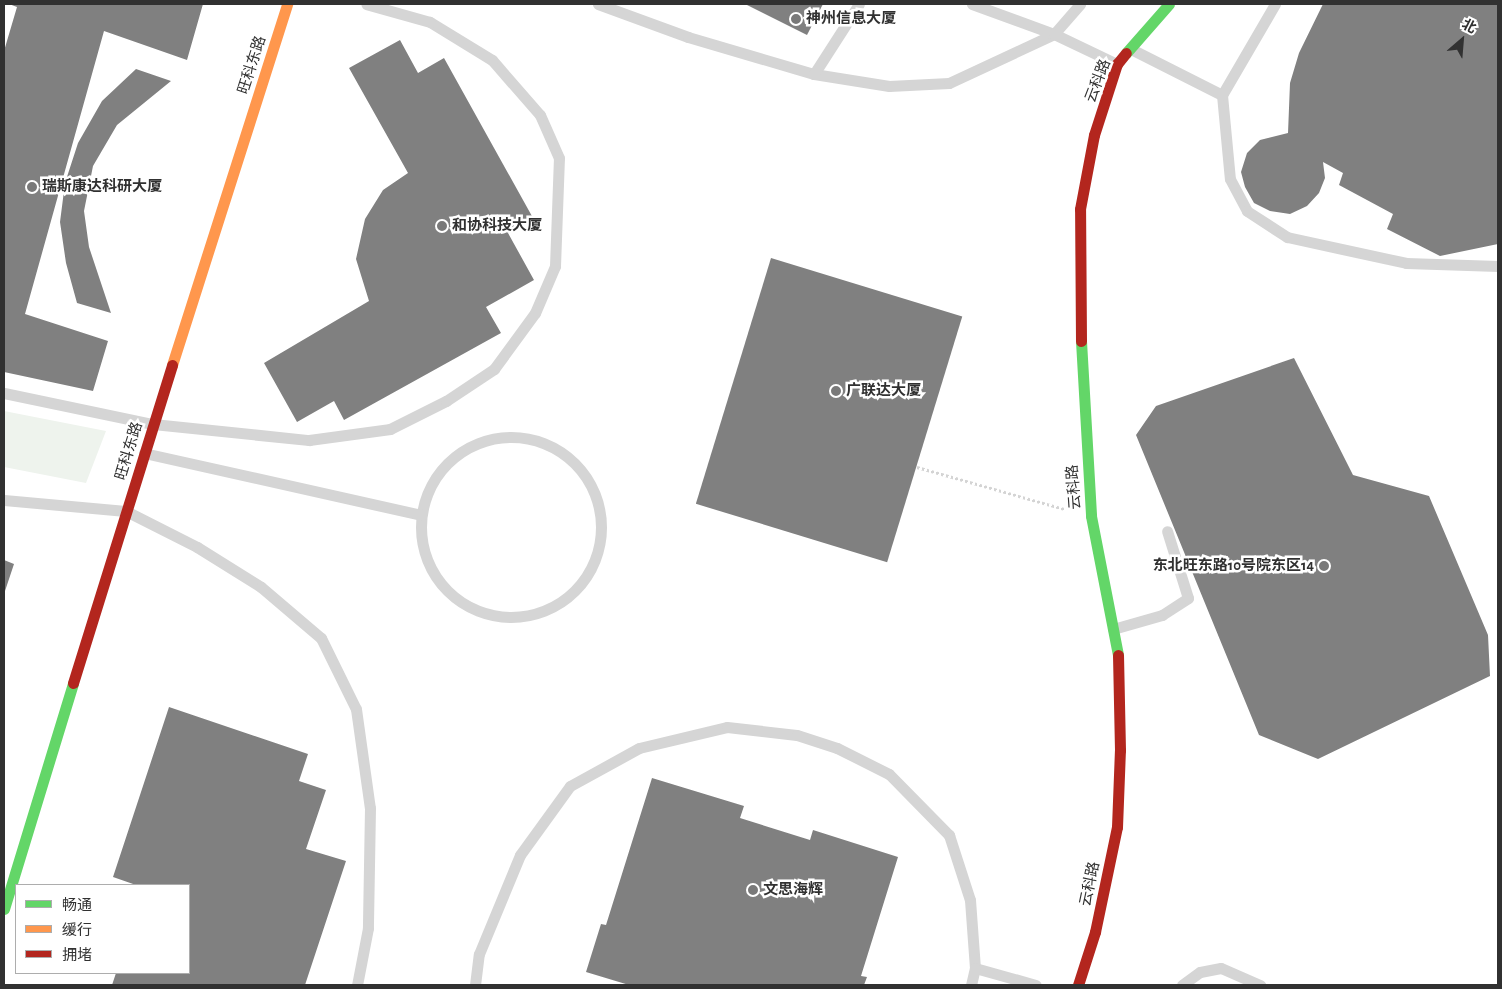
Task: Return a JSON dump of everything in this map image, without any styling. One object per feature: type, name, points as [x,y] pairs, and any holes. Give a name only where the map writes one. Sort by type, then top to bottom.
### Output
[{"type":"street","name":"旺科东路","points":[[4,909],[144,452],[287,4]]},
{"type":"street","name":"云科路","points":[[1078,985],[1095,932],[1117,827],[1118,653],[1091,516],[1078,297],[1080,209],[1094,135],[1118,64],[1169,4]]},
{"type":"lane","points":[[4,393],[153,424],[309,440],[390,429],[446,401],[494,369],[535,313],[555,266],[559,206],[559,158],[540,115],[492,60],[430,22],[366,4]]},
{"type":"lane","points":[[598,4],[688,37],[814,74],[889,86],[949,83],[1054,34],[1080,4]]},
{"type":"lane","points":[[814,74],[859,4]]},
{"type":"lane","points":[[972,4],[1054,34],[1118,64]]},
{"type":"lane","points":[[1275,4],[1222,96],[1230,178],[1247,212],[1287,238],[1406,263],[1498,266]]},
{"type":"lane","points":[[1130,49],[1222,96]]},
{"type":"lane","points":[[526,438],[552,448],[575,465],[592,488],[601,517],[599,548],[588,576],[567,598],[547,610],[510,618],[480,612],[453,597],[433,574],[422,546],[421,515],[430,486],[447,463],[470,447],[488,441],[526,438]]},
{"type":"lane","points":[[144,452],[421,515]]},
{"type":"lane","points":[[4,500],[126,511],[197,547],[261,587],[321,638],[356,710],[370,808],[368,928],[357,985]]},
{"type":"lane","points":[[1113,629],[1162,615],[1188,598],[1167,531]]},
{"type":"lane","points":[[475,985],[479,954],[520,855],[570,786],[639,748],[727,727],[797,735],[837,748],[889,774],[949,835],[970,900],[975,968],[971,985]]},
{"type":"lane","points":[[975,968],[1036,985]]},
{"type":"lane","points":[[1182,985],[1200,972],[1221,968],[1260,985]]},
{"type":"path","points":[[917,467],[1091,516]]},
{"type":"shaded area","points":[[4,411],[106,431],[86,483],[4,467]]},
{"type":"building","name":"瑞斯康达科研大厦","points":[[9,4],[203,4],[187,60],[104,31],[25,314],[108,341],[93,391],[4,372],[4,51],[17,7]]},
{"type":"building","name":"神州信息大厦","points":[[745,4],[823,4],[807,35]]},
{"type":"building","points":[[1323,4],[1498,4],[1498,244],[1440,256],[1387,229],[1393,214],[1339,185],[1343,173],[1323,162],[1325,178],[1319,193],[1307,206],[1290,214],[1270,211],[1254,203],[1245,187],[1241,172],[1247,153],[1260,140],[1288,133],[1290,83],[1299,53]]},
{"type":"building","name":"和协科技大厦","points":[[400,40],[418,73],[444,58],[533,218],[508,233],[534,280],[486,307],[501,333],[344,420],[334,401],[297,422],[264,363],[369,301],[356,259],[365,219],[383,190],[408,173],[349,68]]},
{"type":"building","points":[[136,69],[171,81],[117,125],[93,166],[84,211],[89,247],[111,313],[77,303],[66,263],[60,222],[65,183],[78,143],[102,101]]},
{"type":"building","name":"广联达大厦","points":[[771,258],[962,316],[887,562],[696,504]]},
{"type":"building","name":"东北旺东路10号院东区14","points":[[1294,358],[1353,475],[1429,496],[1488,635],[1490,676],[1318,759],[1259,735],[1136,435],[1156,406]]},
{"type":"building","points":[[4,560],[14,564],[4,594]]},
{"type":"building","points":[[169,707],[308,754],[299,781],[326,790],[306,849],[346,861],[305,985],[112,985],[116,974],[190,974],[190,884],[133,884],[113,877]]},
{"type":"building","name":"文思海辉","points":[[652,778],[744,806],[740,818],[810,840],[813,830],[898,857],[861,976],[867,977],[864,985],[629,985],[586,972],[601,924],[606,925]]},
{"type":"traffic: fast","points":[[1126,53],[1169,4]]},
{"type":"traffic: fast","points":[[1081,341],[1091,516],[1118,655]]},
{"type":"traffic: fast","points":[[4,909],[73,683]]},
{"type":"traffic: slow","points":[[172,365],[287,4]]},
{"type":"traffic: jam","points":[[1081,341],[1080,209],[1094,135],[1117,64],[1126,53]]},
{"type":"traffic: jam","points":[[73,683],[172,365]]},
{"type":"traffic: jam","points":[[1078,985],[1095,932],[1117,827],[1120,750],[1118,655]]},
{"type":"place","name":"神州信息大厦","points":[[796,19]]},
{"type":"place","name":"瑞斯康达科研大厦","points":[[32,187]]},
{"type":"place","name":"和协科技大厦","points":[[442,226]]},
{"type":"place","name":"广联达大厦","points":[[836,391]]},
{"type":"place","name":"东北旺东路10号院东区14","points":[[1324,566]]},
{"type":"place","name":"文思海辉","points":[[753,890]]}]
